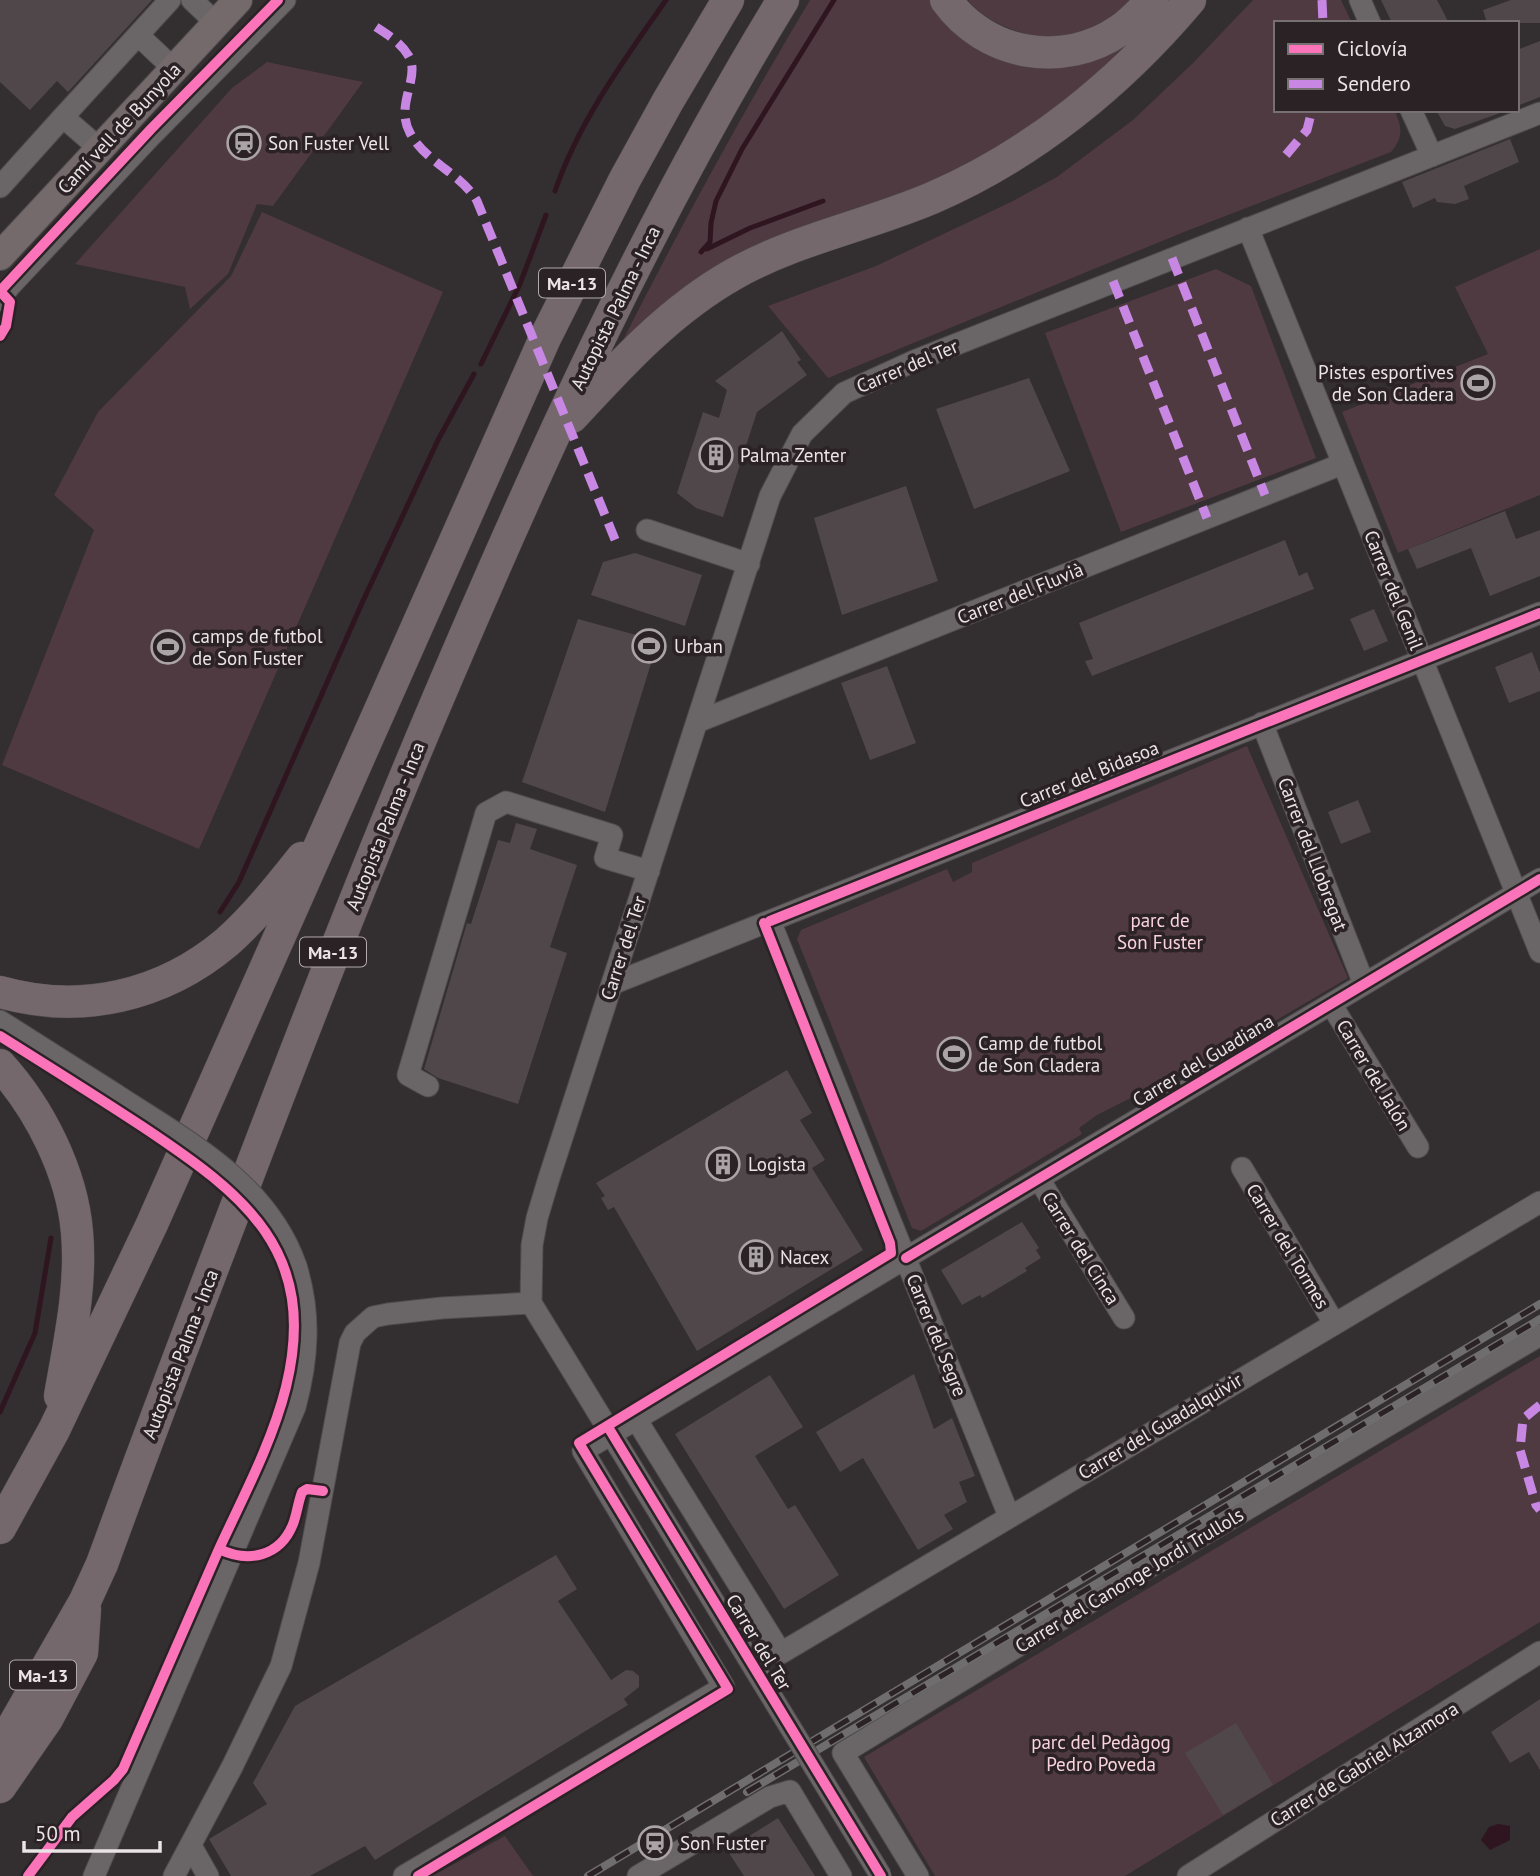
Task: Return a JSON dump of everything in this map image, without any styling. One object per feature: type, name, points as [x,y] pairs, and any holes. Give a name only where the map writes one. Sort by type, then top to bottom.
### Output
[{"type":"highway","name":"Ma-13","points":[[0,1528],[54,1430],[98,1341],[207,1105],[327,827],[545,338],[625,179],[728,0]]},
{"type":"highway","name":"Autopista Palma - Inca","points":[[0,1749],[85,1601],[102,1564],[367,868],[465,635],[554,436],[595,346],[672,194],[783,0]]},
{"type":"highway","points":[[946,0],[965,22],[990,39],[1014,49],[1039,53],[1085,47],[1108,38],[1132,21],[1152,0]]},
{"type":"highway","points":[[554,436],[626,359],[666,322],[704,293],[762,260],[932,198],[992,166],[1049,130],[1101,91],[1147,49],[1190,0]]},
{"type":"highway","points":[[0,992],[55,1002],[96,1001],[133,993],[176,975],[215,951],[241,928],[270,898],[327,827]]},
{"type":"highway","points":[[0,1065],[38,1116],[51,1142],[69,1192],[77,1231],[74,1313],[54,1430]]},
{"type":"highway","points":[[0,1787],[47,1718],[82,1653],[85,1601]]},
{"type":"main road","name":"Camí vell de Bunyola","points":[[0,256],[238,0]]},
{"type":"street","points":[[192,0],[216,23]]},
{"type":"street","points":[[0,300],[9,287],[147,140],[285,0]]},
{"type":"street","points":[[1360,0],[1369,21]]},
{"type":"street","points":[[0,187],[168,1]]},
{"type":"street","points":[[138,35],[174,69]]},
{"type":"street","points":[[1412,112],[1432,156]]},
{"type":"street","name":"Carrer del Ter","points":[[881,1876],[531,1303],[532,1245],[537,1219],[770,496],[802,434],[845,393],[914,361],[1540,113]]},
{"type":"street","points":[[64,117],[100,149]]},
{"type":"street","name":"Carrer del Genil","points":[[1248,228],[1540,952]]},
{"type":"street","name":"Carrer del Fluvià","points":[[697,722],[1342,464]]},
{"type":"street","points":[[648,530],[749,564]]},
{"type":"street","name":"Carrer del Bidasoa","points":[[612,984],[1540,613]]},
{"type":"street","name":"Carrer del Llobregat","points":[[1262,723],[1364,984]]},
{"type":"street","points":[[428,1086],[408,1075],[486,813],[506,802],[612,835],[605,858],[649,871]]},
{"type":"street","points":[[1517,892],[1540,879]]},
{"type":"street","name":"Carrer del Guadiana","points":[[404,1876],[724,1687],[583,1451],[1517,892]]},
{"type":"street","name":"Carrer del Segre","points":[[770,921],[1009,1516]]},
{"type":"street","name":"Carrer del Jalón","points":[[1331,1004],[1418,1147]]},
{"type":"street","points":[[0,1021],[116,1094],[193,1146],[241,1183],[277,1226],[296,1266],[305,1305],[307,1330],[304,1369],[295,1407],[94,1876]]},
{"type":"street","name":"Carrer del Tormes","points":[[1242,1168],[1334,1324]]},
{"type":"street","name":"Carrer del Cinca","points":[[1038,1179],[1124,1318]]},
{"type":"street","name":"Carrer del Guadalquivir","points":[[781,1653],[1540,1202]]},
{"type":"street","points":[[174,1876],[281,1666],[309,1563],[350,1343],[355,1333],[373,1317],[388,1314],[531,1303]]},
{"type":"street","name":"Carrer del Canonge Jordi Trullols","points":[[918,1876],[843,1753],[1062,1619],[1540,1335]]},
{"type":"street","name":"Carrer del Ter","points":[[636,1419],[781,1653]]},
{"type":"street","name":"Carrer de Gabriel Alzamora","points":[[1188,1876],[1540,1652]]},
{"type":"street","points":[[638,1876],[770,1797],[790,1791],[841,1876]]},
{"type":"street","points":[[191,1846],[208,1876]]},
{"type":"green space","points":[[810,0],[930,0],[937,13],[960,36],[1129,38],[1134,43],[1045,117],[999,147],[940,178],[891,199],[784,233],[744,252],[619,348],[712,172]]},
{"type":"green space","points":[[968,0],[1132,0],[1096,26],[1072,35],[1045,37],[1015,31],[1001,25],[977,10]]},
{"type":"green space","points":[[1253,0],[1341,0],[1351,21],[1274,21],[1274,112],[1395,112],[1399,121],[1398,141],[1391,152],[1184,232],[828,378],[768,306],[876,266],[1013,201],[1057,177],[1133,120],[1192,64]]},
{"type":"green space","points":[[267,62],[363,82],[273,206],[257,204],[228,274],[190,309],[185,287],[75,264],[232,88]]},
{"type":"green space","name":"camps de futbol de Son Fuster","points":[[262,212],[443,292],[199,849],[2,765],[94,530],[54,495],[98,412],[231,276]]},
{"type":"green space","name":"Pistes esportives de Son Cladera","points":[[1540,249],[1540,495],[1398,553],[1342,412],[1488,354],[1455,287]]},
{"type":"green space","points":[[1216,269],[1251,286],[1316,458],[1121,532],[1045,333]]},
{"type":"green space","name":"parc de Son Fuster","points":[[1247,746],[1348,978],[1224,1051],[1097,1115],[1079,1128],[1082,1134],[921,1231],[912,1228],[797,939],[801,930],[947,869],[953,882],[972,872],[972,863]]},
{"type":"green space","name":"parc del Pedàgog Pedro Poveda","points":[[1540,1356],[1540,1622],[1125,1876],[935,1876],[864,1757]]},
{"type":"green space","points":[[505,1836],[533,1876],[432,1876]]},
{"type":"shaded area","points":[[1498,1824],[1510,1826],[1510,1840],[1490,1850],[1481,1840],[1489,1827]]},
{"type":"building","points":[[0,0],[152,0],[68,92],[57,81],[30,110],[0,82]]},
{"type":"building","points":[[1381,0],[1437,0],[1448,21],[1391,21]]},
{"type":"building","points":[[1511,0],[1540,0],[1540,23],[1486,21],[1483,10]]},
{"type":"building","points":[[1540,41],[1540,97],[1519,105],[1519,49]]},
{"type":"building","points":[[1437,112],[1503,112],[1455,129],[1445,126]]},
{"type":"building","points":[[1510,139],[1519,162],[1464,186],[1469,199],[1455,204],[1437,202],[1435,198],[1413,208],[1402,182]]},
{"type":"building","name":"Palma Zenter","points":[[782,331],[801,360],[797,362],[807,375],[757,412],[723,517],[696,508],[677,493],[703,412],[719,418],[727,390],[715,381]]},
{"type":"building","points":[[1029,378],[1070,471],[974,509],[936,409]]},
{"type":"building","points":[[906,486],[938,581],[842,615],[814,518]]},
{"type":"building","points":[[1505,511],[1516,539],[1540,530],[1540,576],[1490,596],[1471,548],[1417,569],[1408,549]]},
{"type":"building","points":[[1285,540],[1299,576],[1307,572],[1314,589],[1092,676],[1085,661],[1093,659],[1079,623]]},
{"type":"building","points":[[635,553],[702,575],[685,626],[591,595],[603,562]]},
{"type":"building","points":[[1374,609],[1388,641],[1364,651],[1350,619]]},
{"type":"building","points":[[578,619],[658,641],[605,812],[522,782]]},
{"type":"building","points":[[1532,652],[1540,673],[1540,691],[1509,703],[1495,667]]},
{"type":"building","points":[[887,666],[916,743],[870,760],[841,683]]},
{"type":"building","points":[[1358,800],[1371,832],[1341,844],[1328,812]]},
{"type":"building","points":[[516,823],[537,829],[530,849],[577,865],[550,947],[567,953],[518,1104],[438,1078],[424,1069],[467,923],[471,924],[498,840],[510,843]]},
{"type":"building","points":[[787,1070],[812,1113],[800,1120],[825,1160],[812,1168],[863,1250],[697,1351],[614,1207],[608,1210],[601,1198],[605,1196],[596,1183]]},
{"type":"building","points":[[1022,1222],[1039,1248],[1036,1250],[1041,1258],[1025,1268],[1027,1271],[982,1298],[980,1295],[962,1305],[941,1270]]},
{"type":"building","points":[[914,1374],[934,1429],[952,1418],[975,1476],[959,1482],[967,1502],[944,1515],[953,1529],[918,1550],[863,1458],[840,1472],[816,1432]]},
{"type":"building","points":[[770,1375],[803,1427],[755,1456],[788,1509],[795,1505],[839,1575],[784,1609],[675,1434]]},
{"type":"building","points":[[556,1555],[577,1589],[558,1601],[611,1680],[626,1670],[639,1676],[639,1687],[624,1699],[628,1705],[375,1860],[365,1846],[310,1876],[231,1876],[209,1839],[267,1804],[253,1783],[295,1706]]},
{"type":"building","points":[[1540,1699],[1540,1770],[1529,1752],[1510,1763],[1491,1732]]},
{"type":"building","points":[[1236,1723],[1273,1785],[1223,1815],[1185,1753]]},
{"type":"building","points":[[778,1818],[815,1876],[744,1876],[727,1850]]},
{"type":"waterway","points":[[555,191],[590,116],[666,0]]},
{"type":"waterway","points":[[701,252],[710,242],[716,201],[742,149],[834,0]]},
{"type":"waterway","points":[[707,249],[750,228],[823,201]]},
{"type":"waterway","points":[[481,364],[520,284],[546,215]]},
{"type":"waterway","points":[[220,912],[239,882],[362,603],[438,440],[474,374]]},
{"type":"waterway","points":[[0,1412],[35,1333],[51,1238]]},
{"type":"railway","points":[[588,1876],[1540,1304]]},
{"type":"railway","points":[[747,1792],[1540,1319]]},
{"type":"marked path","points":[[1322,0],[1323,21]]},
{"type":"marked path","points":[[376,27],[402,47],[411,63],[405,112],[410,133],[425,152],[462,183],[477,201],[616,542]]},
{"type":"marked path","points":[[1286,155],[1307,130],[1312,112]]},
{"type":"marked path","points":[[1172,258],[1265,495]]},
{"type":"marked path","points":[[1113,281],[1207,518]]},
{"type":"marked path","points":[[1540,1405],[1523,1419],[1520,1450],[1536,1505],[1540,1510]]},
{"type":"cycle path","points":[[0,336],[6,326],[10,302],[0,291],[151,129],[278,0]]},
{"type":"cycle path","points":[[770,921],[1540,613]]},
{"type":"cycle path","points":[[906,1258],[1540,879]]},
{"type":"cycle path","points":[[418,1876],[728,1689],[579,1443],[891,1253],[890,1243],[764,923]]},
{"type":"cycle path","points":[[0,1036],[143,1127],[213,1177],[242,1203],[265,1232],[282,1263],[292,1299],[294,1340],[286,1387],[265,1449],[219,1549],[241,1556],[272,1550],[287,1535],[302,1492],[307,1489],[323,1491]]},
{"type":"cycle path","points":[[608,1427],[881,1876]]},
{"type":"cycle path","points":[[28,1876],[72,1817],[123,1769],[219,1549]]},
{"type":"place","name":"Son Fuster Vell","points":[[244,143]]},
{"type":"place","name":"Pistes esportives de Son Cladera","points":[[1478,383]]},
{"type":"place","name":"Palma Zenter","points":[[716,455]]},
{"type":"place","name":"Urban","points":[[649,646]]},
{"type":"place","name":"camps de futbol de Son Fuster","points":[[168,647]]},
{"type":"place","name":"Camp de futbol de Son Cladera","points":[[954,1054]]},
{"type":"place","name":"Logista","points":[[723,1164]]},
{"type":"place","name":"Nacex","points":[[756,1257]]},
{"type":"place","name":"Son Fuster","points":[[655,1843]]}]
